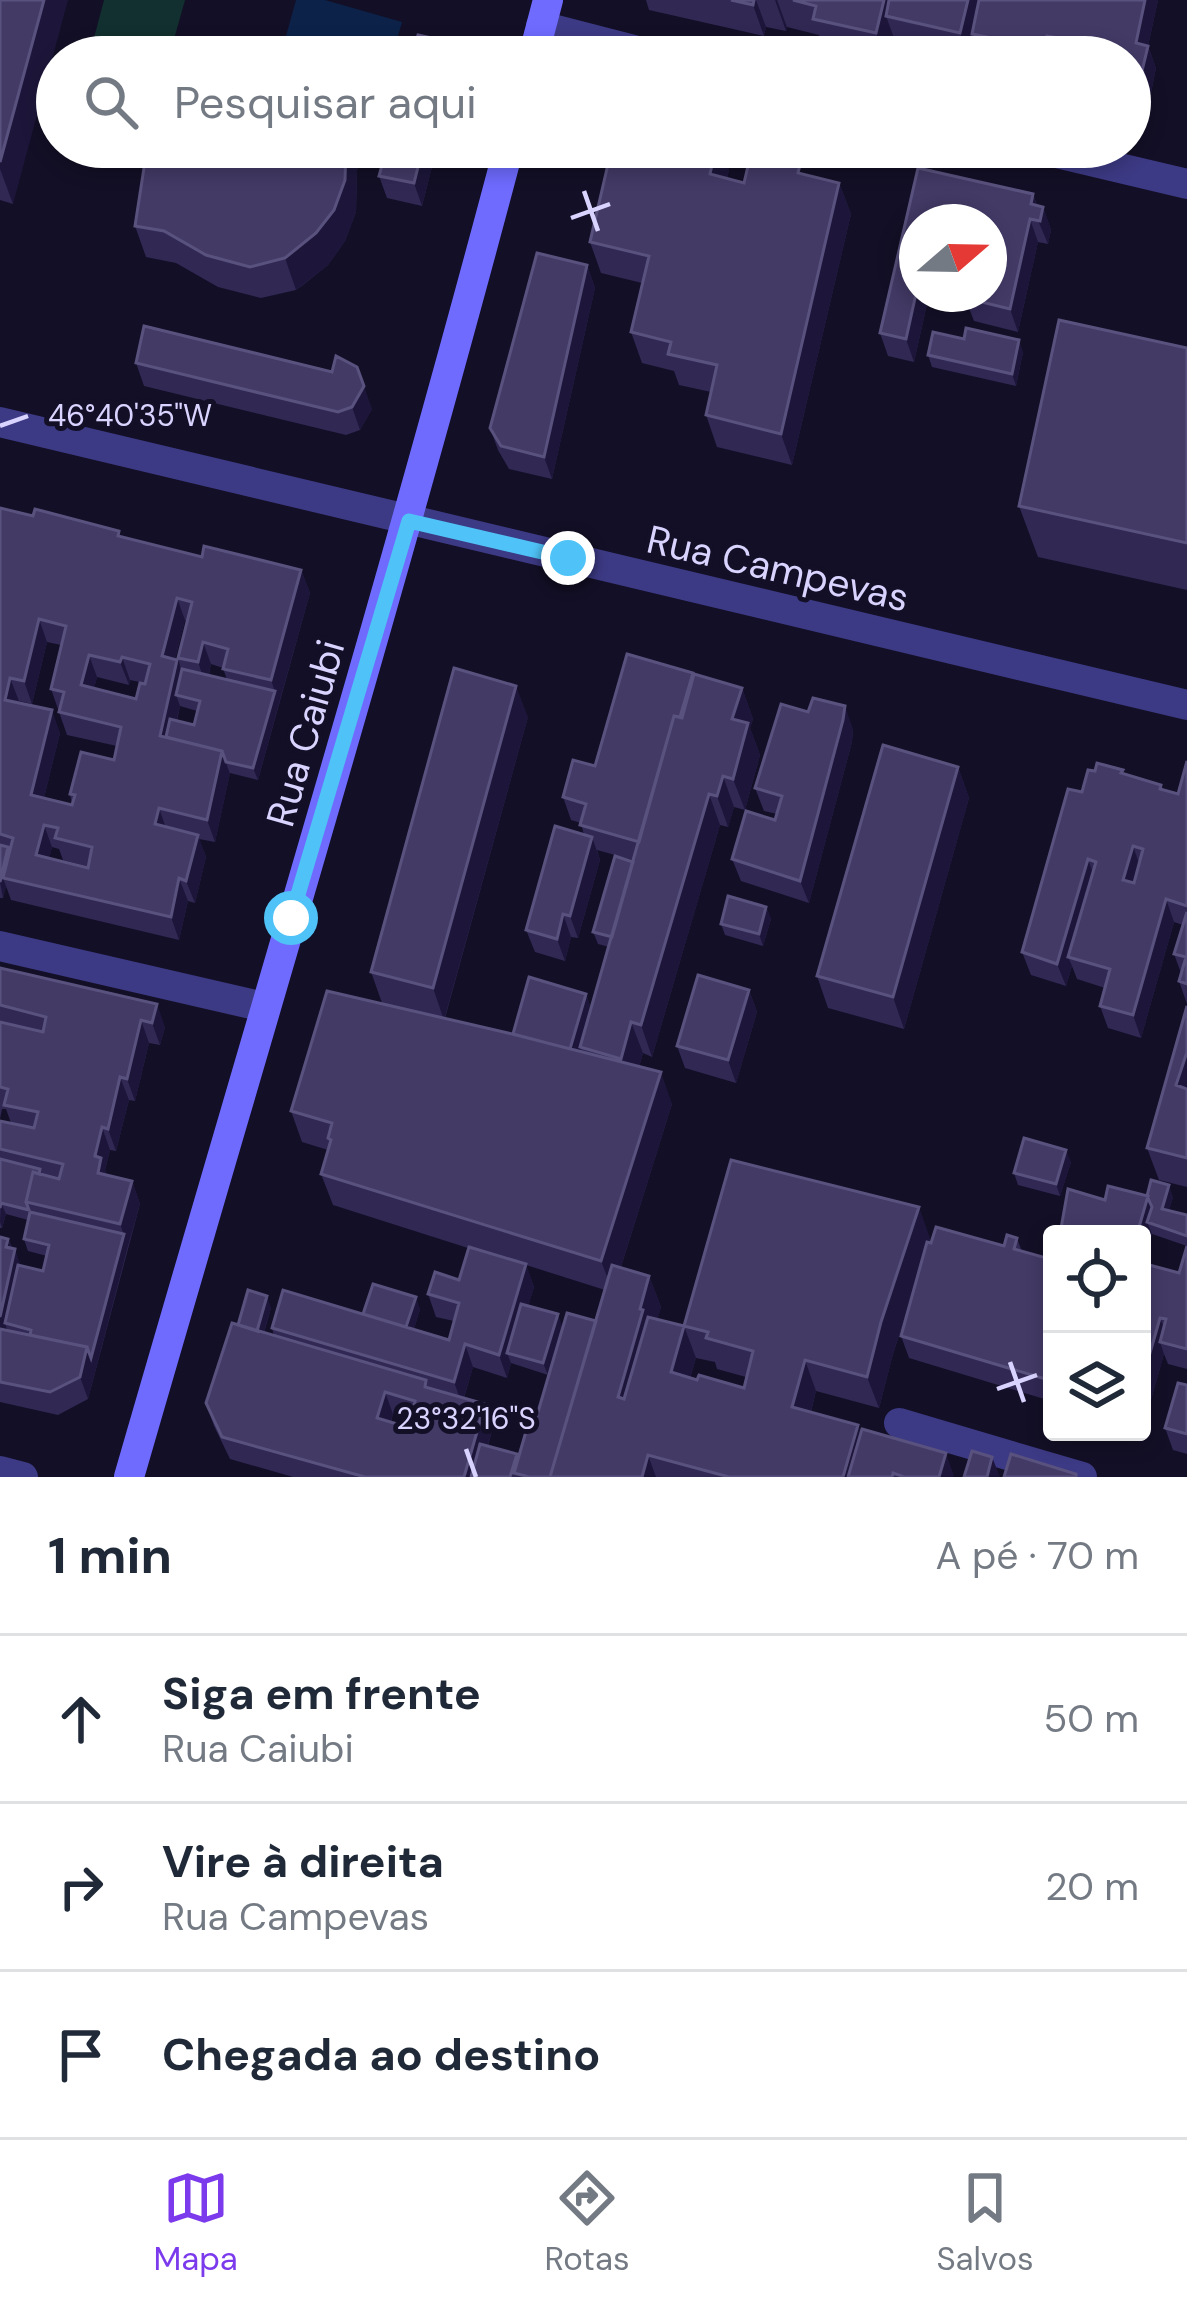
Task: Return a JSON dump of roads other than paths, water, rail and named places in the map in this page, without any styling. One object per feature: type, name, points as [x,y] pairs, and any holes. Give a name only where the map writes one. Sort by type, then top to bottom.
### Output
[{"type":"main road","name":"Rua Caiubi","points":[[129,1477],[409,521],[503,168]]},
{"type":"street","points":[[545,13],[606,36]]},
{"type":"street","points":[[1120,168],[1187,184]]},
{"type":"street","name":"Rua Campevas","points":[[0,422],[1187,705]]},
{"type":"street","points":[[0,946],[264,1007]]},
{"type":"street","points":[[899,1423],[1082,1477]]},
{"type":"street","points":[[0,1471],[23,1477]]},
{"type":"water","points":[[296,0],[325,0],[402,22],[398,36],[286,36]]}]
